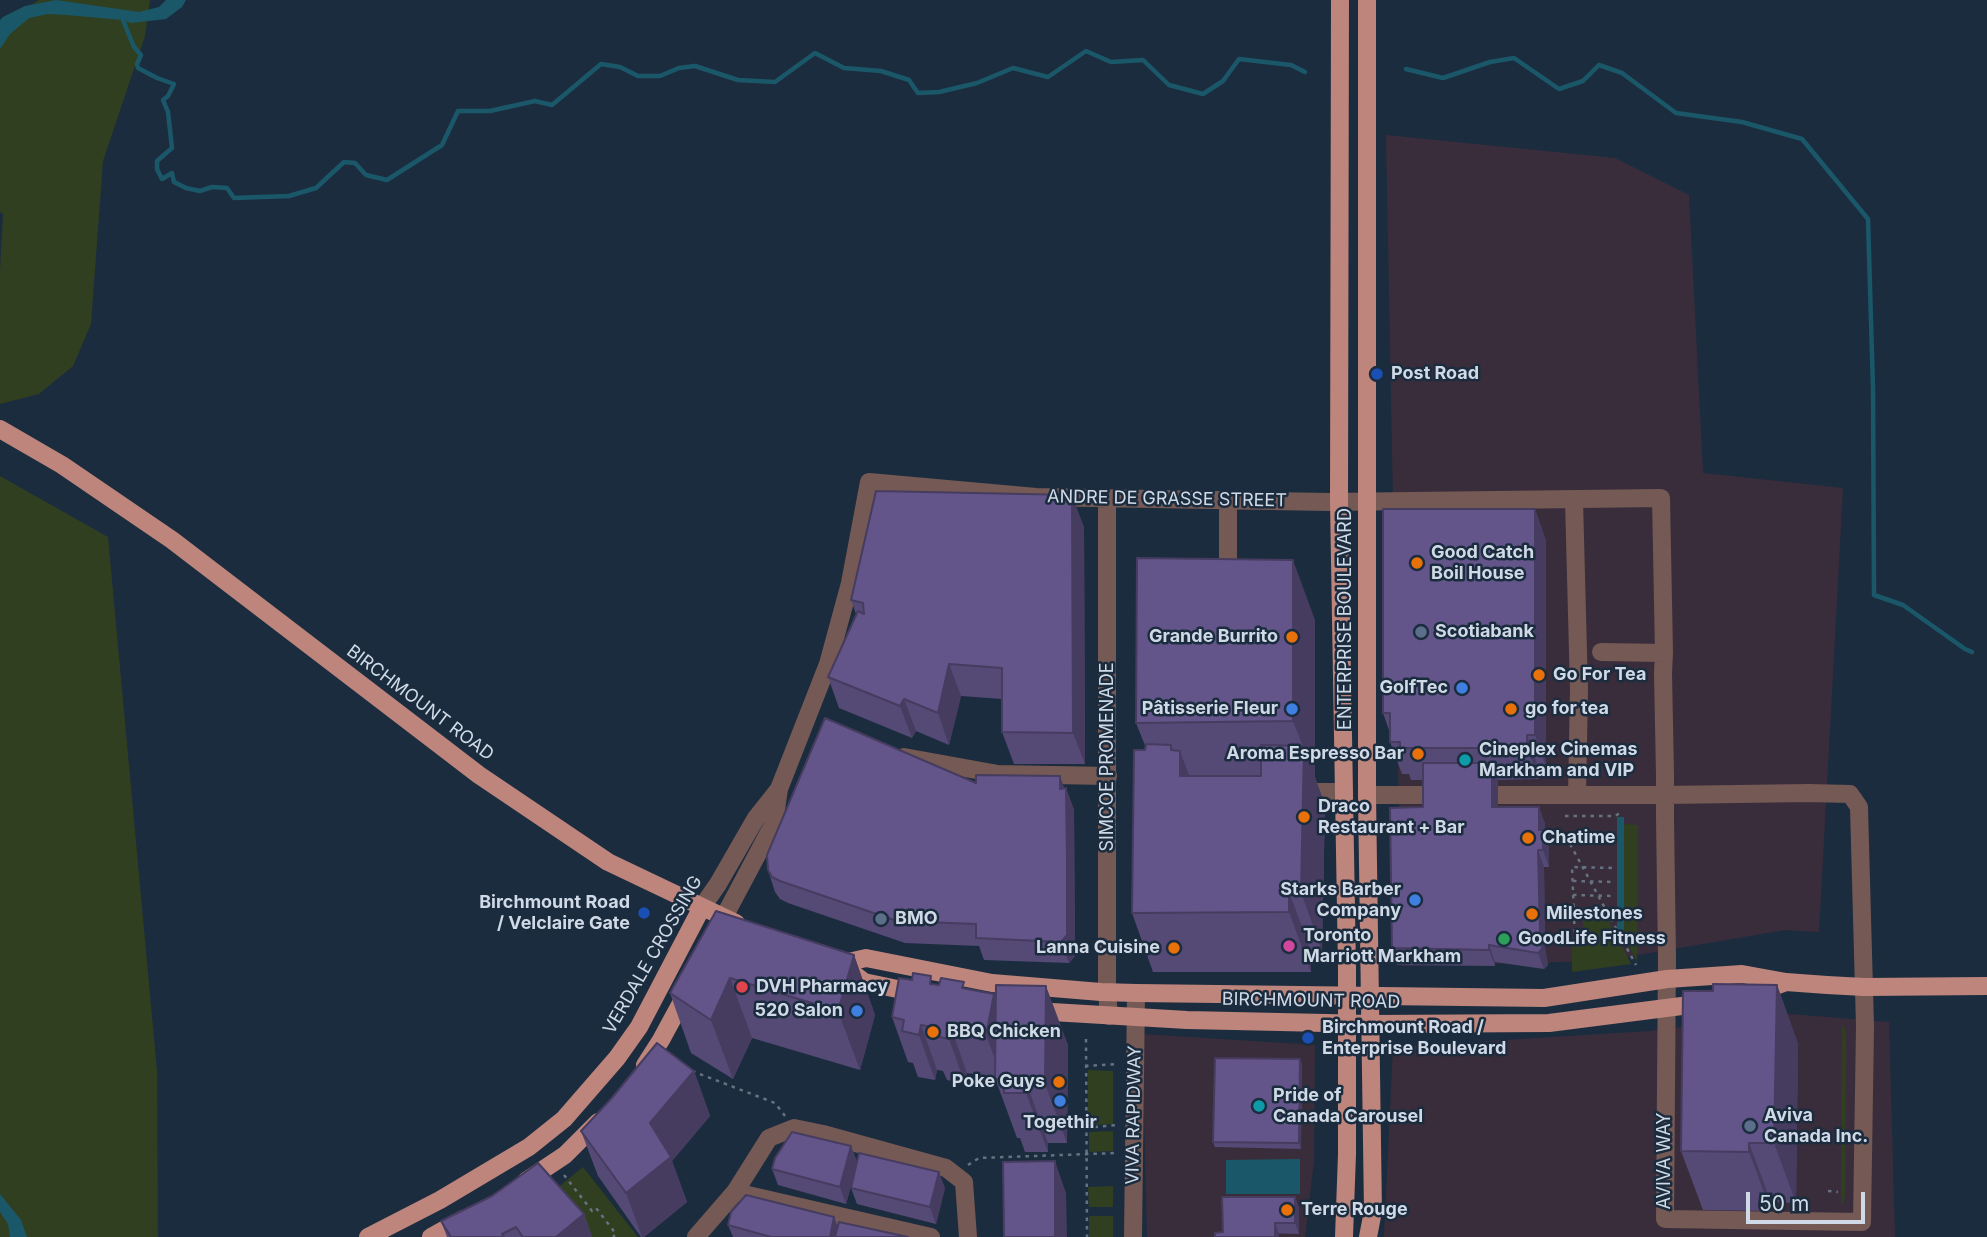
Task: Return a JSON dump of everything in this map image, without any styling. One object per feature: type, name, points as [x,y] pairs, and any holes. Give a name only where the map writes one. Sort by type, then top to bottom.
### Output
[{"type":"main road","name":"ENTERPRISE BOULEVARD","points":[[1340,0],[1339,502],[1347,995],[1344,1237]]},
{"type":"main road","name":"ENTERPRISE BOULEVARD","points":[[1367,0],[1367,795],[1372,996],[1373,1211],[1368,1237]]},
{"type":"main road","name":"BIRCHMOUNT ROAD","points":[[0,429],[62,465],[172,540],[479,775],[608,862],[755,931]]},
{"type":"main road","name":"VERDALE CROSSING","points":[[368,1237],[440,1200],[529,1147],[564,1119],[617,1058],[639,1027],[702,907]]},
{"type":"main road","name":"VERDALE CROSSING","points":[[714,938],[724,917]]},
{"type":"main road","name":"BIRCHMOUNT ROAD","points":[[940,998],[864,982],[835,962],[866,958],[992,983],[1136,993],[1544,998],[1667,979],[1742,974],[1786,982],[1864,987],[1987,986]]},
{"type":"main road","points":[[633,1080],[655,1051],[695,977]]},
{"type":"main road","name":"BIRCHMOUNT ROAD","points":[[1742,998],[1786,982]]},
{"type":"main road","name":"BIRCHMOUNT ROAD","points":[[1014,1010],[1109,1016],[1372,1024],[1549,1023],[1720,1001]]},
{"type":"main road","points":[[515,1188],[565,1155],[612,1108]]},
{"type":"main road","points":[[431,1237],[481,1209]]},
{"type":"street","name":"ANDRE DE GRASSE STREET","points":[[869,482],[1036,496],[1107,498],[1339,502],[1661,498],[1664,653]]},
{"type":"street","name":"VERDALE CROSSING","points":[[702,907],[756,818],[779,789],[814,719],[850,583],[869,482]]},
{"type":"street","name":"SIMCOE PROMENADE","points":[[1107,498],[1109,1016]]},
{"type":"street","points":[[1228,500],[1228,600]]},
{"type":"street","points":[[1574,500],[1579,690],[1577,795]]},
{"type":"street","points":[[1601,652],[1664,653]]},
{"type":"street","name":"AVIVA WAY","points":[[1664,653],[1667,979],[1665,1219],[1862,1222],[1864,987]]},
{"type":"street","points":[[884,749],[910,760],[998,774],[1108,776]]},
{"type":"street","name":"VERDALE CROSSING","points":[[724,917],[774,823],[779,789]]},
{"type":"street","points":[[1275,792],[1344,792]]},
{"type":"street","points":[[1498,795],[1850,794],[1859,807],[1864,987]]},
{"type":"street","points":[[1367,795],[1429,795]]},
{"type":"street","name":"VIVA RAPIDWAY","points":[[1133,1237],[1136,993]]},
{"type":"street","points":[[696,1237],[735,1192],[769,1138],[794,1128],[946,1168],[964,1182],[968,1237]]},
{"type":"street","points":[[735,1192],[932,1237]]},
{"type":"path","points":[[1565,816],[1615,816]]},
{"type":"path","points":[[1570,844],[1636,965]]},
{"type":"path","points":[[1575,941],[1572,867],[1616,868]]},
{"type":"path","points":[[1573,881],[1615,882]]},
{"type":"path","points":[[1573,895],[1615,896]]},
{"type":"path","points":[[1564,910],[1615,911]]},
{"type":"path","points":[[1086,1039],[1087,1237]]},
{"type":"path","points":[[1086,1066],[1120,1063]]},
{"type":"path","points":[[687,1069],[775,1103],[794,1128]]},
{"type":"path","points":[[1086,1128],[1121,1125]]},
{"type":"path","points":[[954,1174],[979,1158],[1121,1153]]},
{"type":"path","points":[[564,1175],[592,1211],[596,1208],[617,1234],[613,1237]]},
{"type":"path","points":[[1828,1191],[1838,1192]]},
{"type":"shaded area","points":[[1386,135],[1615,158],[1689,195],[1703,473],[1843,488],[1819,932],[1785,930],[1602,961],[1402,966]]},
{"type":"shaded area","points":[[1790,1014],[1889,1022],[1895,1237],[1384,1237],[1393,1047],[1649,1031]]},
{"type":"shaded area","points":[[1142,1034],[1315,1045],[1314,1160],[1305,1237],[1147,1237]]},
{"type":"green space","points":[[39,0],[150,0],[145,36],[103,161],[91,324],[73,366],[39,394],[0,404],[0,270],[3,214],[0,212],[0,30],[19,12]]},
{"type":"green space","points":[[0,476],[108,537],[157,1071],[158,1237],[0,1237]]},
{"type":"green space","points":[[1624,824],[1638,825],[1637,962],[1624,937]]},
{"type":"green space","points":[[1583,912],[1603,912],[1617,937],[1617,945],[1622,946],[1631,964],[1572,972],[1572,944],[1583,944]]},
{"type":"green space","points":[[1842,1025],[1846,1039],[1845,1196],[1841,1204]]},
{"type":"green space","points":[[1088,1070],[1113,1071],[1113,1124],[1088,1125]]},
{"type":"green space","points":[[1113,1131],[1113,1151],[1089,1152],[1089,1132]]},
{"type":"green space","points":[[583,1167],[638,1237],[585,1237],[551,1193]]},
{"type":"green space","points":[[1113,1186],[1113,1207],[1089,1207],[1088,1187]]},
{"type":"green space","points":[[1089,1216],[1113,1216],[1113,1237],[1089,1237]]},
{"type":"water","points":[[56,0],[139,12],[159,7],[166,0],[186,0],[182,7],[166,19],[131,23],[123,20],[48,14],[29,18],[10,34],[0,49],[0,20],[3,17],[25,6]]},
{"type":"water","points":[[1617,817],[1624,817],[1624,946],[1617,945]]},
{"type":"water","points":[[1300,1159],[1300,1194],[1226,1194],[1226,1160]]},
{"type":"water","points":[[0,1194],[21,1220],[27,1237],[10,1237],[8,1224],[0,1212]]},
{"type":"building","points":[[876,491],[1072,495],[1073,733],[1002,732],[1002,668],[949,664],[938,713],[904,699],[900,706],[828,677],[858,611],[864,614],[863,603],[851,600]]},
{"type":"building","points":[[1383,509],[1535,509],[1535,735],[1527,735],[1527,748],[1400,748],[1400,742],[1390,742],[1390,713],[1383,713]]},
{"type":"building","points":[[1137,558],[1293,560],[1293,721],[1136,723]]},
{"type":"building","points":[[825,718],[976,783],[976,775],[1060,776],[1060,789],[1066,788],[1067,860],[1067,935],[1061,942],[976,938],[976,924],[897,921],[772,877],[768,870],[767,855]]},
{"type":"building","points":[[1146,744],[1171,745],[1171,750],[1180,751],[1180,776],[1261,776],[1261,745],[1304,746],[1301,892],[1289,892],[1289,912],[1132,913],[1134,750],[1145,750]]},
{"type":"building","points":[[1423,763],[1492,763],[1492,807],[1539,807],[1539,830],[1543,830],[1543,850],[1538,850],[1542,949],[1538,953],[1489,945],[1489,950],[1392,948],[1390,808],[1423,807]]},
{"type":"building","points":[[716,911],[854,955],[838,1011],[730,978],[711,1020],[670,993]]},
{"type":"building","points":[[913,973],[931,976],[930,984],[939,985],[941,978],[964,982],[962,988],[994,994],[986,1035],[951,1028],[949,1039],[930,1035],[932,1027],[921,1025],[919,1035],[902,1031],[904,1020],[892,1017],[899,978],[912,980]]},
{"type":"building","points":[[1713,984],[1777,985],[1774,1143],[1749,1143],[1749,1152],[1681,1151],[1683,991],[1713,991]]},
{"type":"building","points":[[996,985],[1046,986],[1045,1084],[1027,1084],[1026,1093],[1004,1093],[1004,1079],[995,1079]]},
{"type":"building","points":[[657,1043],[694,1071],[650,1123],[671,1157],[626,1193],[581,1131]]},
{"type":"building","name":"Pride of Canada Carousel","points":[[1215,1058],[1300,1059],[1299,1143],[1213,1142]]},
{"type":"building","points":[[792,1132],[851,1146],[840,1187],[772,1169],[775,1158]]},
{"type":"building","points":[[859,1153],[939,1172],[930,1207],[851,1188]]},
{"type":"building","points":[[1055,1161],[1055,1237],[1004,1237],[1003,1162]]},
{"type":"building","points":[[538,1163],[584,1214],[556,1237],[523,1237],[516,1227],[502,1234],[504,1237],[451,1237],[441,1221],[492,1196]]},
{"type":"building","points":[[746,1195],[834,1217],[830,1237],[771,1237],[728,1225],[731,1212]]},
{"type":"building","points":[[1222,1197],[1295,1197],[1295,1223],[1275,1223],[1275,1237],[1215,1237],[1215,1233],[1223,1232]]},
{"type":"building","points":[[839,1222],[908,1237],[835,1237]]},
{"type":"waterway","points":[[126,15],[123,20],[134,47],[141,55],[138,68],[174,84],[163,100],[168,112],[172,148],[157,161],[157,169],[162,179],[172,173],[174,182],[186,188],[200,191],[212,187],[227,188],[234,198],[289,196],[316,188],[344,162],[355,163],[366,175],[387,180],[442,145],[458,111],[490,111],[535,101],[552,105],[601,64],[620,67],[638,76],[660,76],[679,68],[695,66],[738,80],[775,82],[815,53],[844,68],[881,71],[909,80],[918,93],[939,92],[977,83],[1013,68],[1048,77],[1086,51],[1111,62],[1143,60],[1169,85],[1203,94],[1223,81],[1239,59],[1291,65],[1305,72]]},
{"type":"waterway","points":[[1406,69],[1443,78],[1490,62],[1514,58],[1559,89],[1583,81],[1599,65],[1622,73],[1676,113],[1742,122],[1802,139],[1868,219],[1873,388],[1874,595],[1903,605],[1972,652]]},
{"type":"place","name":"Post Road","points":[[1377,374]]},
{"type":"place","name":"Good Catch Boil House","points":[[1417,563]]},
{"type":"place","name":"Scotiabank","points":[[1421,632]]},
{"type":"place","name":"Grande Burrito","points":[[1292,637]]},
{"type":"place","name":"Go For Tea","points":[[1539,675]]},
{"type":"place","name":"GolfTec","points":[[1462,688]]},
{"type":"place","name":"Pâtisserie Fleur","points":[[1292,709]]},
{"type":"place","name":"go for tea","points":[[1511,709]]},
{"type":"place","name":"Aroma Espresso Bar","points":[[1418,754]]},
{"type":"place","name":"Cineplex Cinemas Markham and VIP","points":[[1465,760]]},
{"type":"place","name":"Draco Restaurant + Bar","points":[[1304,817]]},
{"type":"place","name":"Chatime","points":[[1528,838]]},
{"type":"place","name":"Starks Barber Company","points":[[1415,900]]},
{"type":"place","name":"Birchmount Road / Velclaire Gate","points":[[644,913]]},
{"type":"place","name":"Milestones","points":[[1532,914]]},
{"type":"place","name":"BMO","points":[[881,919]]},
{"type":"place","name":"GoodLife Fitness","points":[[1504,939]]},
{"type":"place","name":"Toronto Marriott Markham","points":[[1289,946]]},
{"type":"place","name":"Lanna Cuisine","points":[[1174,948]]},
{"type":"place","name":"DVH Pharmacy","points":[[742,987]]},
{"type":"place","name":"520 Salon","points":[[857,1011]]},
{"type":"place","name":"BBQ Chicken","points":[[933,1032]]},
{"type":"place","name":"Birchmount Road / Enterprise Boulevard","points":[[1308,1038]]},
{"type":"place","name":"Poke Guys","points":[[1059,1082]]},
{"type":"place","name":"Togethir","points":[[1060,1101]]},
{"type":"place","name":"Pride of Canada Carousel","points":[[1259,1106]]},
{"type":"place","name":"Aviva Canada Inc.","points":[[1750,1126]]},
{"type":"place","name":"Terre Rouge","points":[[1287,1210]]}]
